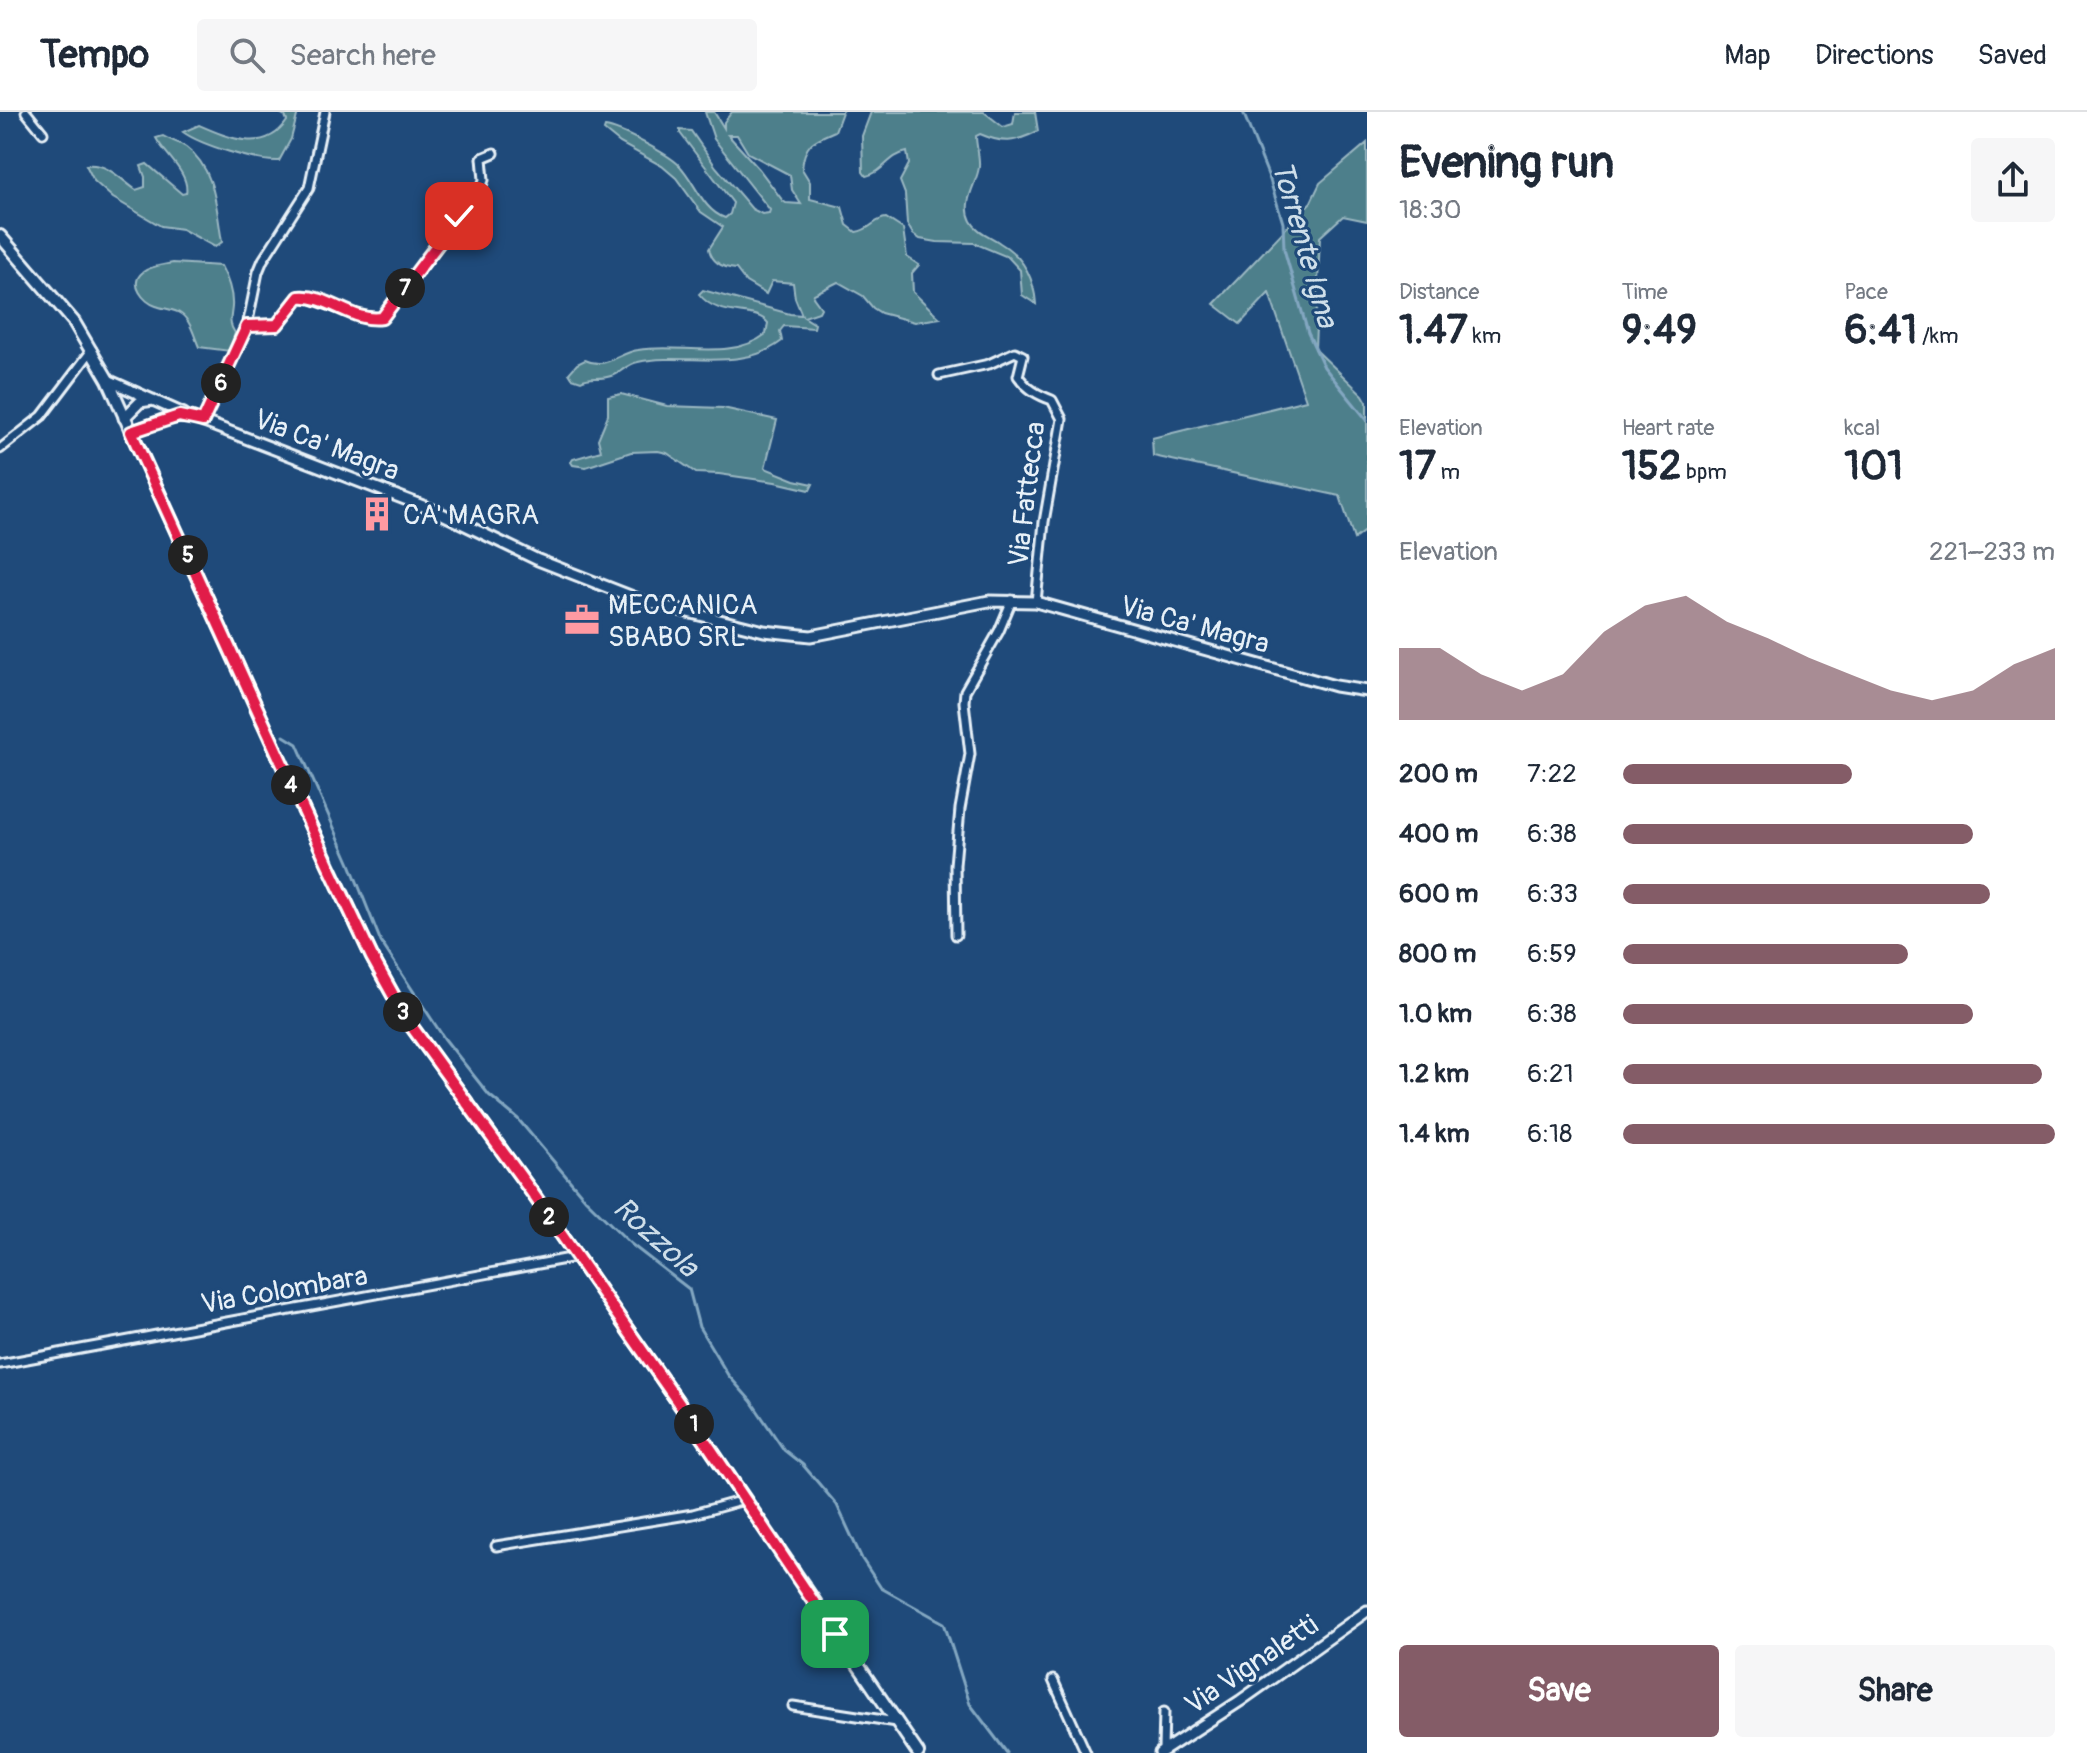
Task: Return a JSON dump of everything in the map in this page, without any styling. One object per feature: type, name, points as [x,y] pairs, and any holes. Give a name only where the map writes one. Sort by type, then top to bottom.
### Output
[{"type":"main road","points":[[0,236],[74,322],[108,380],[372,957],[407,1020],[576,1257],[918,1753]]},
{"type":"street","points":[[26,112],[43,133]]},
{"type":"street","points":[[203,421],[247,326],[263,260],[309,188],[325,112]]},
{"type":"street","points":[[247,326],[277,325],[303,296],[362,317],[382,318],[479,193],[484,180],[482,158],[494,153]]},
{"type":"street","points":[[0,449],[42,416],[92,350]]},
{"type":"street","name":"Via Fattecca","points":[[939,375],[989,364],[1015,352],[1023,356],[1018,376],[1024,385],[1052,400],[1062,419],[1044,522],[1036,602]]},
{"type":"street","points":[[108,380],[191,417]]},
{"type":"street","points":[[124,418],[140,402],[150,399],[159,402]]},
{"type":"street","name":"Via Ca' Magra","points":[[131,432],[168,418],[191,417],[436,511],[538,560],[643,601],[764,631],[811,636],[964,605],[1012,600],[1036,602],[1335,686],[1367,691]]},
{"type":"street","points":[[956,935],[955,865],[960,809],[970,754],[965,691],[999,631],[1012,600]]},
{"type":"street","name":"Via Colombara","points":[[0,1364],[576,1257]]},
{"type":"street","points":[[496,1546],[693,1514],[744,1500]]},
{"type":"street","name":"Via Vignaletti","points":[[1162,1751],[1240,1701],[1367,1611]]},
{"type":"street","points":[[1053,1680],[1086,1753]]},
{"type":"street","points":[[793,1706],[896,1722]]},
{"type":"street","points":[[1162,1751],[1164,1712]]},
{"type":"green space","points":[[278,112],[298,112],[291,139],[279,161],[229,152],[183,132],[199,125],[234,138],[257,140],[278,131],[287,121]]},
{"type":"green space","points":[[705,112],[714,112],[724,128],[724,122],[732,112],[842,112],[835,131],[816,140],[805,153],[802,169],[810,182],[810,199],[842,207],[847,225],[856,232],[886,218],[903,229],[907,257],[919,265],[912,273],[913,292],[940,318],[915,322],[881,313],[863,296],[838,282],[814,294],[821,308],[819,312],[804,317],[815,324],[814,328],[784,326],[780,331],[782,341],[766,351],[731,359],[638,362],[607,377],[581,381],[572,378],[569,373],[585,360],[606,362],[631,352],[654,348],[704,350],[736,347],[766,334],[768,323],[762,318],[716,307],[699,294],[703,290],[802,315],[793,283],[772,281],[766,294],[746,282],[736,269],[715,261],[709,249],[723,227],[701,212],[676,178],[662,166],[620,143],[604,130],[605,127],[622,132],[673,160],[710,209],[725,218],[730,214],[733,203],[680,133],[680,130],[691,131],[716,167],[752,209],[762,214],[769,213],[770,210],[714,139]],"holes":[[[728,135],[737,135],[748,153],[790,175],[792,190],[801,204],[783,201]]]},
{"type":"green space","points":[[871,112],[984,112],[1003,127],[1013,124],[1015,112],[1035,112],[1038,131],[1030,135],[1009,141],[980,134],[976,136],[979,167],[970,193],[968,214],[977,228],[1021,262],[1033,285],[1036,304],[1022,295],[1020,270],[1008,257],[974,243],[937,242],[920,239],[913,234],[907,224],[905,194],[900,181],[909,164],[907,152],[872,174],[866,176],[863,172],[862,136]]},
{"type":"green space","points":[[163,136],[186,147],[196,156],[209,178],[222,242],[215,247],[182,229],[161,226],[113,198],[94,181],[86,165],[107,169],[136,190],[145,187],[141,166],[147,164],[182,194],[186,193],[181,172],[156,138]]},
{"type":"green space","points":[[1367,143],[1367,221],[1343,216],[1320,237],[1315,349],[1367,402],[1367,529],[1354,539],[1340,496],[1153,456],[1152,438],[1306,400],[1269,293],[1240,324],[1214,304],[1311,202],[1320,183]]},
{"type":"green space","points":[[173,263],[221,266],[232,296],[231,323],[235,333],[230,351],[199,347],[190,325],[181,314],[151,304],[139,292],[137,282],[143,272]]},
{"type":"green space","points":[[621,394],[667,406],[723,408],[777,420],[765,468],[813,484],[810,490],[775,482],[696,473],[667,453],[658,451],[631,452],[586,467],[573,465],[573,459],[601,451],[598,439],[608,415],[608,397]]},
{"type":"waterway","name":"Torrente Igna","points":[[1243,112],[1283,223],[1284,249],[1308,333],[1324,367],[1367,420]]},
{"type":"waterway","name":"Rozzola","points":[[284,736],[297,744],[381,942],[444,1038],[489,1095],[518,1119],[586,1200],[631,1244],[689,1289],[699,1327],[728,1375],[751,1401],[784,1450],[803,1465],[837,1505],[862,1559],[881,1588],[944,1623],[970,1704],[1007,1753]]},
{"type":"place","name":"CA' MAGRA","points":[[377,514]]},
{"type":"place","name":"MECCANICA SBABO SRL","points":[[582,620]]},
{"type":"route","points":[[459,216],[382,318],[373,320],[315,299],[299,297],[277,325],[247,326],[203,421],[179,416],[131,432],[328,864],[372,957],[407,1020],[531,1191],[835,1634]]}]
